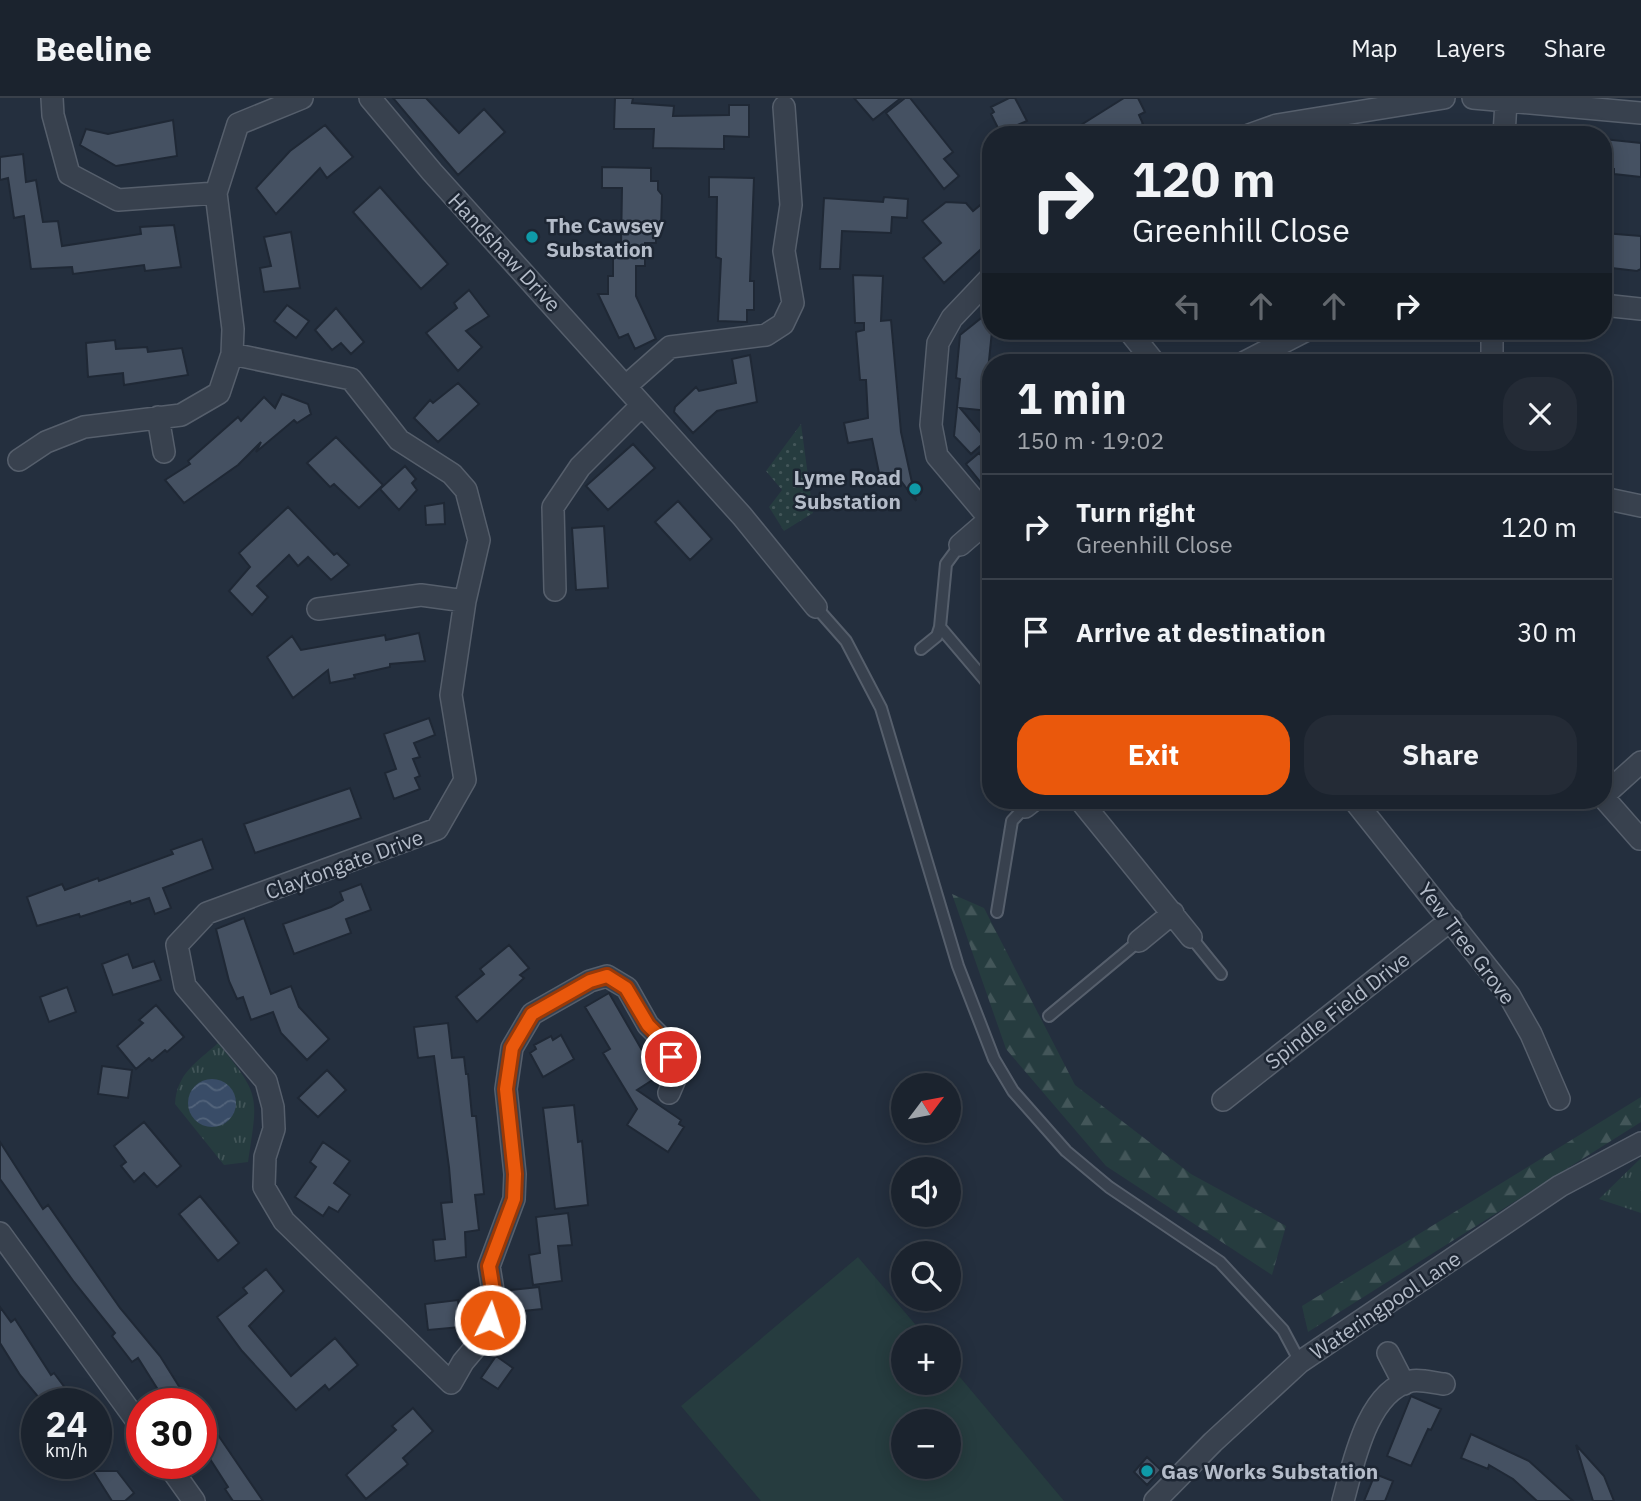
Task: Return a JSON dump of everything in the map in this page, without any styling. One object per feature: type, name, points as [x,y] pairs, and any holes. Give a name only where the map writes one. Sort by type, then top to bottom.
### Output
[{"type":"street","points":[[52,98],[53,115],[69,174],[118,200],[216,193]]},
{"type":"street","points":[[19,460],[46,442],[84,427],[181,415],[219,393],[232,354],[233,329],[216,193],[238,124],[302,98]]},
{"type":"street","name":"Handshaw Drive","points":[[370,98],[432,172],[742,516],[816,607]]},
{"type":"street","points":[[1274,126],[1444,98]]},
{"type":"street","points":[[1473,98],[1641,113]]},
{"type":"street","points":[[1505,126],[1506,102]]},
{"type":"street","points":[[626,386],[670,347],[766,335],[783,324],[793,303],[784,251],[791,205],[784,107]]},
{"type":"street","points":[[982,286],[952,318],[938,343],[931,425],[937,456],[982,509]]},
{"type":"street","points":[[1612,306],[1641,309]]},
{"type":"street","points":[[1136,340],[1148,354]]},
{"type":"street","points":[[1260,354],[1288,340]]},
{"type":"street","name":"Claytongate Drive","points":[[232,354],[351,379],[399,440],[452,474],[466,491],[479,540],[451,695],[465,780],[436,829],[207,913],[177,945],[185,986],[266,1081],[273,1107],[274,1129],[265,1157],[264,1188],[284,1221],[451,1383],[463,1362],[485,1336],[495,1303],[489,1266],[514,1199],[515,1174],[506,1103],[508,1066],[512,1048],[532,1014],[590,981],[607,976],[626,988],[648,1025],[665,1042],[678,1072],[669,1093]]},
{"type":"street","points":[[555,590],[553,507],[580,467],[642,405]]},
{"type":"street","points":[[158,417],[164,452]]},
{"type":"street","points":[[1612,501],[1641,506]]},
{"type":"street","points":[[960,545],[982,526]]},
{"type":"street","points":[[318,610],[421,595],[466,601]]},
{"type":"street","points":[[1612,788],[1641,762]]},
{"type":"street","points":[[1612,806],[1641,839]]},
{"type":"street","points":[[1087,809],[1191,937]]},
{"type":"street","name":"Yew Tree Grove","points":[[1361,809],[1451,920],[1520,1012],[1559,1099]]},
{"type":"street","points":[[1139,942],[1173,914]]},
{"type":"street","name":"Spindle Field Drive","points":[[1223,1101],[1451,920]]},
{"type":"street","name":"Wateringpool Lane","points":[[1155,1501],[1213,1442],[1300,1362],[1560,1186],[1641,1143]]},
{"type":"street","points":[[0,1234],[126,1406]]},
{"type":"street","points":[[1388,1353],[1404,1384]]},
{"type":"street","points":[[1343,1501],[1353,1458],[1364,1430],[1384,1400],[1413,1380],[1444,1384]]},
{"type":"street","points":[[178,1479],[194,1501]]},
{"type":"lane","points":[[921,649],[937,636],[946,564],[960,545]]},
{"type":"lane","points":[[816,607],[846,642],[881,708],[958,966],[994,1059],[1013,1091],[1066,1151],[1109,1187],[1220,1262],[1283,1330],[1300,1362]]},
{"type":"lane","points":[[940,627],[982,677]]},
{"type":"lane","points":[[997,912],[1012,821],[1023,809]]},
{"type":"lane","points":[[1191,937],[1221,974]]},
{"type":"lane","points":[[1049,1016],[1139,942]]},
{"type":"green space","points":[[801,424],[813,513],[784,531],[769,507],[782,490],[766,471]]},
{"type":"green space","points":[[952,894],[984,908],[1075,1085],[1191,1174],[1286,1226],[1272,1275],[1106,1166],[1006,1049]]},
{"type":"green space","points":[[218,1043],[242,1075],[253,1097],[254,1123],[248,1162],[224,1165],[175,1104],[179,1084],[184,1076]]},
{"type":"green space","points":[[1641,1097],[1641,1122],[1308,1332],[1302,1306]]},
{"type":"green space","points":[[1641,1158],[1641,1213],[1599,1199]]},
{"type":"green space","points":[[858,1257],[891,1296],[891,1311],[904,1311],[916,1325],[891,1325],[891,1395],[961,1395],[961,1378],[1064,1501],[761,1501],[681,1406]]},
{"type":"water","points":[[212,1079],[229,1086],[236,1103],[229,1120],[212,1127],[195,1120],[188,1103],[195,1086]]},
{"type":"building","points":[[393,98],[426,98],[459,133],[484,109],[505,132],[458,175]]},
{"type":"building","points":[[615,98],[633,98],[632,103],[674,106],[673,116],[729,115],[729,105],[749,105],[749,137],[724,136],[724,149],[653,148],[654,129],[614,129]]},
{"type":"building","points":[[854,98],[901,98],[873,120]]},
{"type":"building","points":[[905,98],[910,98],[953,152],[944,159],[959,176],[944,189],[886,113]]},
{"type":"building","points":[[1009,98],[1015,98],[1027,121],[1015,126],[997,126],[991,114],[994,112],[991,107]]},
{"type":"building","points":[[1124,98],[1138,98],[1145,112],[1139,115],[1143,124],[1139,126],[1079,126]]},
{"type":"building","points":[[173,120],[177,156],[116,166],[80,145],[86,129],[108,134]]},
{"type":"building","points":[[325,125],[353,157],[327,178],[320,168],[276,214],[256,188],[290,151]]},
{"type":"building","points":[[1612,140],[1641,143],[1641,177],[1614,174]]},
{"type":"building","points":[[23,154],[26,182],[36,180],[43,222],[58,221],[62,246],[141,234],[140,227],[174,225],[181,267],[145,271],[144,265],[73,274],[72,267],[31,269],[24,216],[14,218],[8,178],[0,180],[0,157]]},
{"type":"building","points":[[602,167],[651,168],[651,181],[658,181],[658,190],[662,195],[661,228],[656,228],[656,243],[645,243],[645,266],[636,266],[636,296],[656,339],[635,349],[628,334],[619,338],[598,294],[608,294],[608,276],[613,276],[613,255],[616,247],[621,247],[622,188],[602,188]]},
{"type":"building","points":[[709,177],[754,178],[750,281],[754,281],[754,310],[747,310],[747,322],[718,321],[721,259],[716,257],[717,197],[709,197]]},
{"type":"building","points":[[380,187],[448,264],[421,289],[353,212]]},
{"type":"building","points":[[884,197],[908,199],[907,218],[892,217],[891,233],[842,231],[840,269],[820,269],[824,198],[883,202]]},
{"type":"building","points":[[946,202],[966,203],[973,211],[982,204],[982,248],[944,283],[923,258],[941,243],[922,221]]},
{"type":"building","points":[[291,232],[300,288],[264,292],[260,268],[271,266],[264,237]]},
{"type":"building","points":[[1612,234],[1641,236],[1641,269],[1637,271],[1612,268]]},
{"type":"building","points":[[853,275],[883,276],[881,321],[891,320],[901,432],[916,501],[895,473],[879,473],[872,439],[848,443],[844,423],[868,418],[866,380],[860,380],[856,332],[864,330],[864,323],[855,323]]},
{"type":"building","points":[[469,290],[489,316],[466,331],[482,347],[458,371],[426,333],[457,308],[454,303]]},
{"type":"building","points":[[287,305],[309,321],[296,338],[274,321]]},
{"type":"building","points":[[336,308],[364,342],[351,354],[341,343],[332,350],[315,330]]},
{"type":"building","points":[[982,317],[982,340],[991,340],[990,354],[982,354],[982,410],[960,408],[982,434],[982,444],[971,454],[954,436],[960,379],[956,378],[960,335]]},
{"type":"building","points":[[115,340],[116,349],[147,347],[148,352],[182,348],[188,375],[124,385],[123,373],[88,377],[86,343]]},
{"type":"building","points":[[750,355],[757,402],[717,411],[693,433],[674,412],[675,407],[696,387],[699,391],[736,383],[732,359]]},
{"type":"building","points":[[458,383],[479,404],[438,442],[414,418],[430,400],[433,403]]},
{"type":"building","points":[[282,394],[308,404],[311,414],[297,423],[294,420],[256,452],[261,442],[238,465],[184,503],[165,480],[190,464],[188,461],[238,417],[241,421],[264,397],[275,408]]},
{"type":"building","points":[[336,437],[383,485],[359,508],[334,484],[330,487],[307,463]]},
{"type":"building","points":[[633,444],[655,468],[608,510],[586,486]]},
{"type":"building","points":[[979,453],[982,457],[982,484],[966,464]]},
{"type":"building","points":[[405,466],[416,479],[412,483],[417,490],[399,510],[380,489]]},
{"type":"building","points":[[678,501],[712,539],[690,560],[655,522]]},
{"type":"building","points":[[444,503],[445,524],[426,525],[425,506]]},
{"type":"building","points":[[288,507],[334,555],[337,553],[349,565],[331,580],[308,557],[298,566],[289,555],[257,586],[268,597],[252,615],[229,591],[250,567],[239,553]]},
{"type":"building","points":[[604,526],[608,588],[576,590],[572,528]]},
{"type":"building","points":[[419,633],[425,661],[390,664],[390,667],[330,683],[328,670],[293,698],[267,657],[292,636],[301,650],[385,635],[386,640]]},
{"type":"building","points":[[429,718],[435,735],[414,743],[420,757],[413,759],[420,776],[415,778],[420,789],[394,799],[385,773],[396,769],[384,734]]},
{"type":"building","points":[[350,788],[361,818],[255,853],[244,824]]},
{"type":"building","points":[[202,839],[213,869],[163,888],[171,908],[155,914],[149,898],[37,926],[27,897],[62,884],[65,890],[98,878],[99,881],[173,854],[171,850]]},
{"type":"building","points":[[361,884],[371,910],[346,919],[351,933],[294,954],[283,924],[331,907],[343,900],[340,892]]},
{"type":"building","points":[[244,918],[271,994],[291,986],[299,1007],[329,1039],[307,1060],[281,1033],[273,1012],[251,1020],[243,997],[237,999],[229,981],[216,929]]},
{"type":"building","points":[[509,945],[529,968],[520,975],[524,978],[477,1022],[456,997],[484,974],[480,969]]},
{"type":"building","points":[[128,954],[133,968],[154,961],[161,980],[113,995],[102,964]]},
{"type":"building","points":[[67,987],[76,1012],[49,1022],[40,997]]},
{"type":"building","points":[[609,993],[654,1071],[651,1073],[654,1079],[637,1090],[681,1120],[679,1124],[684,1127],[668,1152],[627,1125],[637,1109],[603,1053],[610,1049],[585,1007]]},
{"type":"building","points":[[156,1005],[184,1037],[167,1052],[165,1050],[152,1061],[149,1058],[136,1069],[117,1046],[143,1023],[139,1020]]},
{"type":"building","points":[[448,1023],[452,1058],[464,1057],[468,1074],[472,1116],[476,1116],[484,1194],[475,1195],[479,1230],[465,1232],[466,1257],[435,1261],[433,1240],[445,1239],[441,1203],[452,1202],[449,1167],[434,1056],[418,1058],[414,1027]]},
{"type":"building","points":[[561,1035],[574,1059],[543,1077],[530,1053],[536,1049],[534,1045],[551,1036],[553,1040]]},
{"type":"building","points":[[102,1066],[132,1070],[128,1098],[98,1094]]},
{"type":"building","points":[[327,1070],[346,1090],[318,1117],[298,1098]]},
{"type":"building","points":[[574,1105],[578,1142],[582,1141],[588,1205],[555,1209],[543,1108]]},
{"type":"building","points":[[144,1122],[181,1166],[157,1187],[144,1173],[134,1182],[121,1166],[126,1162],[114,1146]]},
{"type":"building","points":[[0,1142],[43,1209],[48,1205],[120,1308],[160,1356],[180,1388],[157,1388],[138,1358],[132,1362],[112,1336],[115,1333],[74,1282],[0,1179]]},
{"type":"building","points":[[323,1142],[350,1161],[334,1183],[350,1195],[338,1212],[329,1207],[323,1216],[295,1197],[316,1167],[310,1162]]},
{"type":"building","points":[[200,1196],[239,1243],[218,1261],[179,1214]]},
{"type":"building","points":[[568,1213],[572,1245],[558,1246],[562,1281],[533,1285],[529,1255],[540,1253],[536,1217]]},
{"type":"building","points":[[266,1269],[284,1291],[249,1326],[291,1376],[335,1338],[358,1365],[329,1390],[325,1385],[296,1410],[242,1351],[217,1317],[247,1293],[243,1288]]},
{"type":"building","points":[[539,1287],[542,1309],[514,1312],[511,1290]]},
{"type":"building","points":[[458,1300],[461,1327],[428,1330],[425,1304]]},
{"type":"building","points":[[0,1307],[11,1322],[15,1319],[51,1375],[54,1373],[65,1388],[31,1388],[0,1343]]},
{"type":"building","points":[[496,1356],[513,1368],[498,1389],[481,1378]]},
{"type":"building","points":[[1411,1396],[1441,1409],[1431,1430],[1428,1429],[1411,1466],[1387,1456]]},
{"type":"building","points":[[413,1408],[433,1431],[403,1458],[408,1464],[366,1499],[346,1475],[396,1430],[392,1426]]},
{"type":"building","points":[[217,1434],[263,1501],[233,1501],[225,1489],[228,1487],[217,1470]]},
{"type":"building","points":[[1471,1434],[1529,1461],[1573,1501],[1537,1501],[1513,1479],[1489,1465],[1488,1469],[1461,1458]]},
{"type":"building","points":[[1576,1445],[1604,1476],[1614,1501],[1593,1501]]},
{"type":"building","name":"Gas Works Substation","points":[[1147,1457],[1161,1470],[1147,1485],[1134,1472]]},
{"type":"building","points":[[112,1471],[117,1471],[134,1493],[125,1501],[112,1501],[98,1479],[112,1479]]},
{"type":"building","points":[[1375,1474],[1393,1481],[1385,1501],[1364,1501]]},
{"type":"place","name":"The Cawsey Substation","points":[[532,237]]},
{"type":"place","name":"Lyme Road Substation","points":[[915,489]]},
{"type":"place","name":"Gas Works Substation","points":[[1147,1471]]},
{"type":"route","points":[[490,1320],[495,1303],[489,1266],[508,1222],[514,1199],[515,1174],[507,1116],[508,1066],[512,1048],[532,1014],[590,981],[607,976],[626,988],[648,1025],[665,1042],[671,1057]]}]
